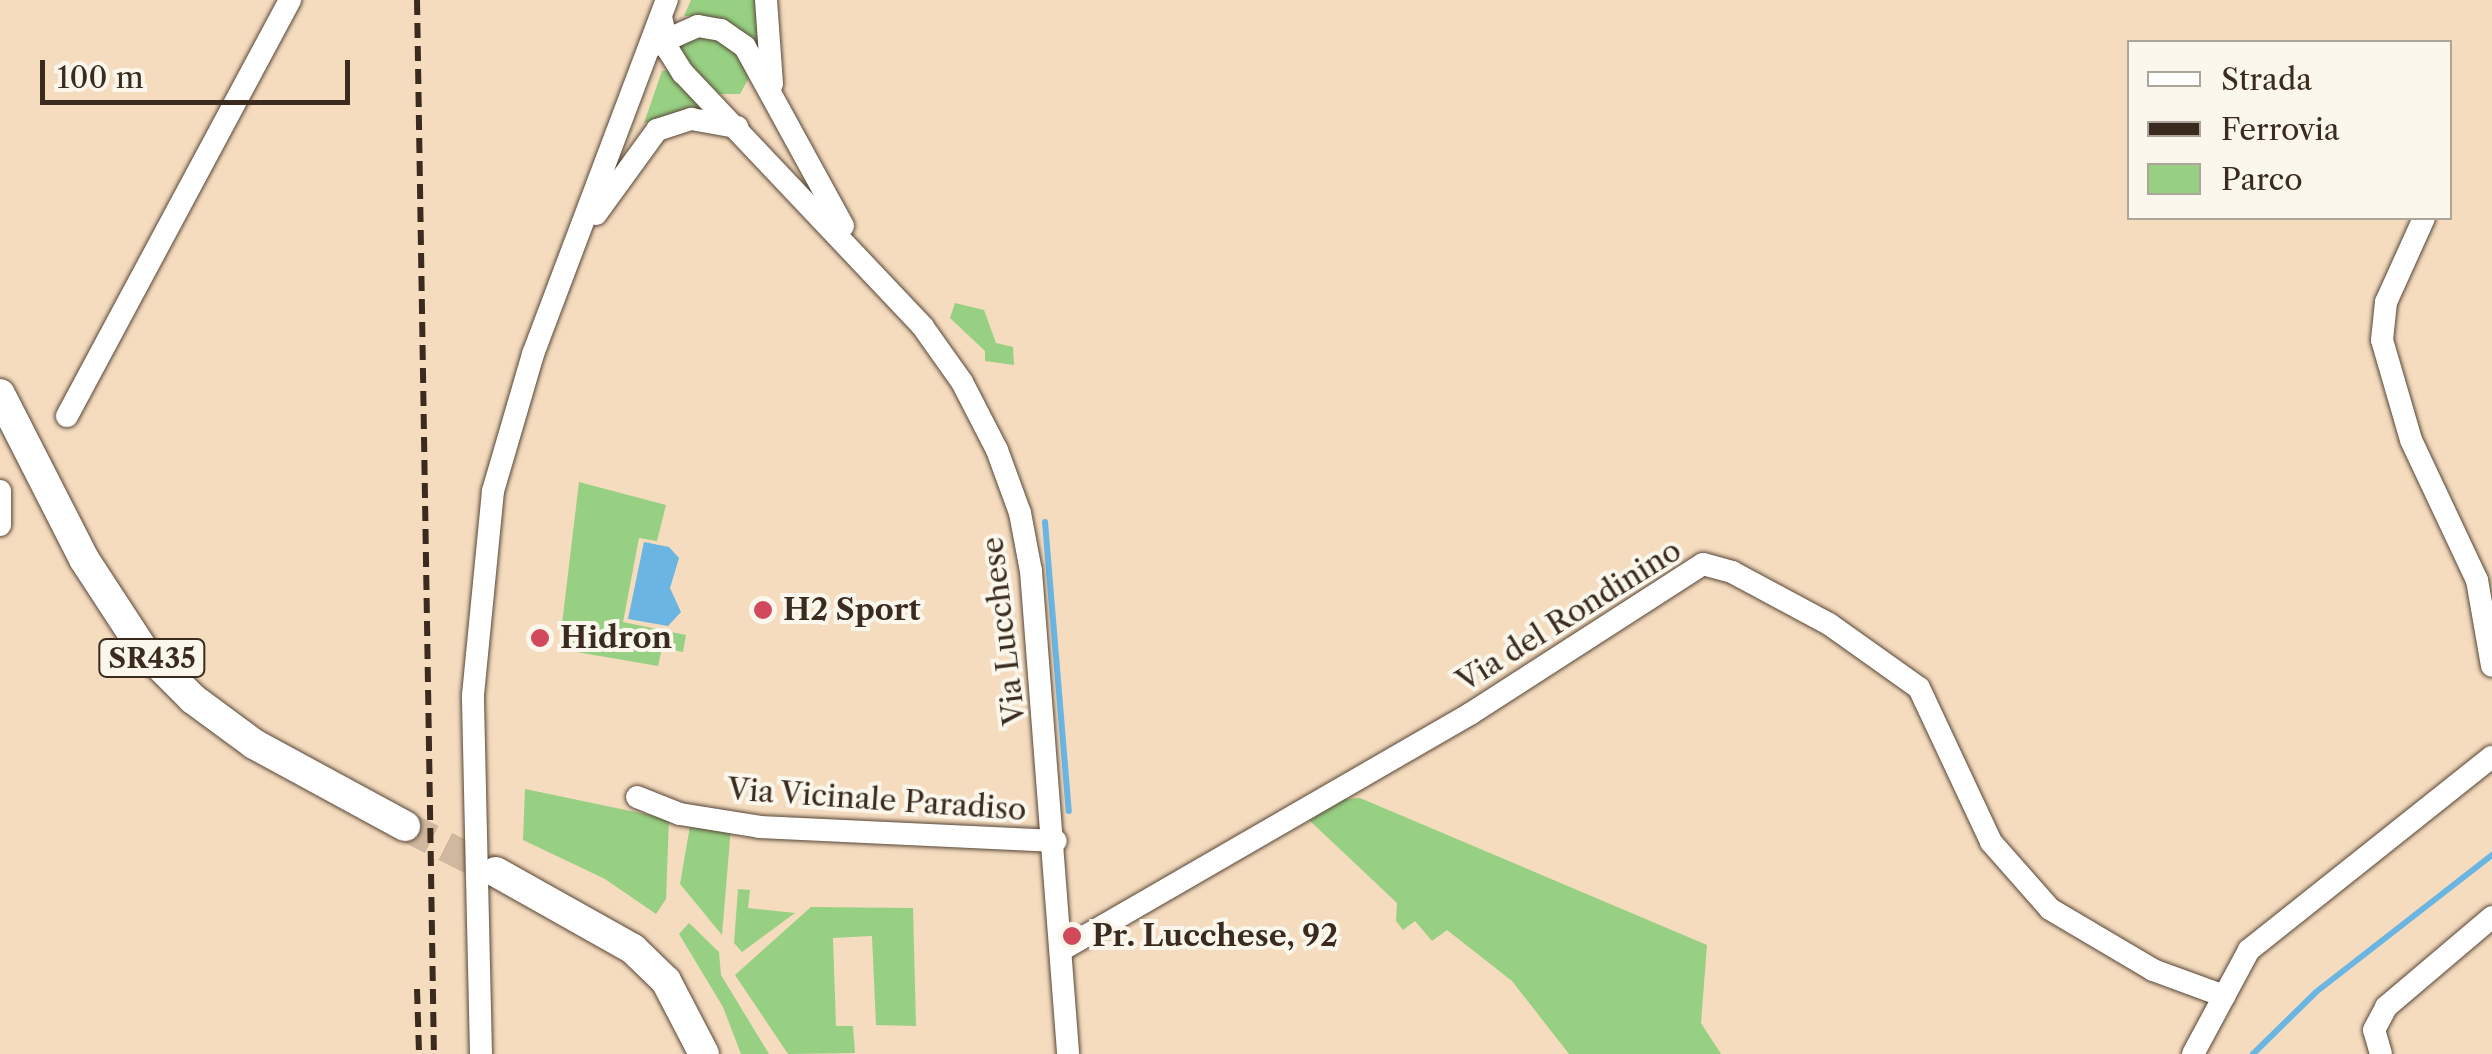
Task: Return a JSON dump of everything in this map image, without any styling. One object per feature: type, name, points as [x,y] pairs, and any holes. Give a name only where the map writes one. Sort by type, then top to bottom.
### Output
[{"type":"main road","name":"SR435","points":[[0,394],[84,559],[142,648],[193,699],[254,744],[405,826]]},
{"type":"main road","points":[[496,872],[598,923],[642,957],[678,999],[704,1054]]},
{"type":"street","points":[[67,416],[290,0]]},
{"type":"street","name":"Via Lucchese","points":[[766,0],[773,98]]},
{"type":"street","points":[[481,1054],[473,695],[480,574],[498,468],[570,254],[660,26]]},
{"type":"street","name":"Via Lucchese","points":[[856,252],[752,56],[729,34],[698,26],[660,26],[683,73],[856,252],[956,372],[1020,513],[1056,841],[1068,1054]]},
{"type":"street","points":[[570,254],[632,157],[657,130],[691,119],[737,127]]},
{"type":"street","points":[[2423,220],[2382,314],[2382,340],[2411,440],[2477,580],[2492,666]]},
{"type":"street","points":[[0,491],[0,525]]},
{"type":"street","name":"Via del Rondinino","points":[[1063,949],[1470,714],[1704,564],[1732,572],[1829,624],[1919,688],[1992,842],[2050,909],[2153,970],[2224,996]]},
{"type":"street","points":[[2193,1054],[2241,960],[2268,932],[2492,757]]},
{"type":"street","name":"Via Vicinale Paradiso","points":[[637,797],[680,814],[760,827],[1056,841]]},
{"type":"street","points":[[2382,1054],[2374,1030],[2386,1007],[2492,916]]},
{"type":"green space","points":[[691,0],[758,0],[761,46],[699,16],[684,16]]},
{"type":"green space","points":[[701,33],[733,47],[750,76],[740,94],[719,94],[677,50],[679,41]]},
{"type":"green space","points":[[669,70],[702,108],[644,123],[662,71]]},
{"type":"green space","points":[[955,303],[984,310],[996,343],[1013,347],[1014,365],[985,361],[985,351],[950,318]]},
{"type":"green space","points":[[579,482],[666,505],[657,541],[639,538],[623,622],[686,635],[683,652],[662,648],[658,666],[559,649]]},
{"type":"green space","points":[[525,789],[669,819],[666,899],[656,914],[605,879],[523,840]]},
{"type":"green space","points":[[1360,798],[1707,945],[1701,1023],[1721,1054],[1569,1054],[1512,981],[1447,930],[1432,941],[1415,921],[1403,930],[1396,921],[1397,903],[1309,820],[1344,799]]},
{"type":"green space","points":[[690,826],[731,827],[722,935],[680,884]]},
{"type":"green space","points":[[738,889],[750,890],[748,908],[795,913],[742,952],[734,943]]},
{"type":"green space","points":[[811,907],[913,908],[916,1026],[876,1025],[872,936],[833,938],[836,1026],[853,1026],[855,1053],[788,1054],[735,975]]},
{"type":"green space","points":[[689,923],[719,952],[721,975],[769,1054],[741,1054],[723,1007],[679,934]]},
{"type":"water","points":[[644,542],[669,547],[679,558],[670,588],[681,612],[668,626],[628,619]]},
{"type":"waterway","points":[[1045,522],[1069,811]]},
{"type":"waterway","points":[[2253,1054],[2316,992],[2492,855]]},
{"type":"tunnel","points":[[405,826],[496,872]]},
{"type":"railway","points":[[417,0],[434,1054]]},
{"type":"railway","points":[[417,989],[419,1054]]},
{"type":"place","name":"H2 Sport","points":[[763,610]]},
{"type":"place","name":"Hidron","points":[[540,638]]},
{"type":"place","name":"Pr. Lucchese, 92","points":[[1072,936]]}]
